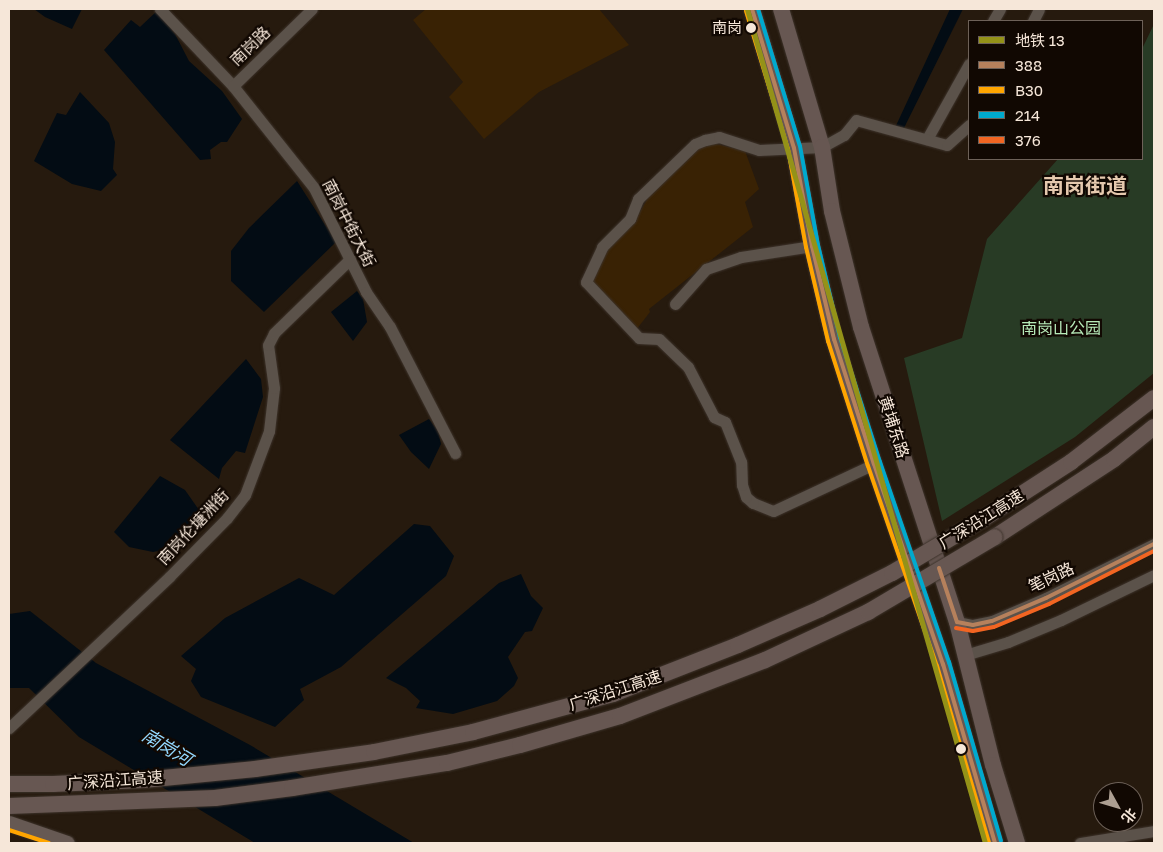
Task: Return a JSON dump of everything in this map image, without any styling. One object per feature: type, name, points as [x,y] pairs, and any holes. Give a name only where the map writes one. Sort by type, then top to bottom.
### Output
[{"type":"highway","name":"黄埔东路","points":[[752,9],[794,148],[812,246],[834,339],[874,464],[943,664],[995,843]]},
{"type":"highway","name":"黄埔东路","points":[[781,9],[822,147],[832,211],[861,328],[957,622],[993,765],[1017,843]]},
{"type":"highway","name":"广深沿江高速","points":[[9,784],[143,780],[255,769],[374,752],[473,732],[613,694],[738,645],[820,609],[892,573],[983,519],[1072,462],[1154,398]]},
{"type":"highway","name":"广深沿江高速","points":[[9,806],[215,798],[292,788],[438,764],[520,745],[620,716],[765,660],[868,612],[995,537],[1114,459],[1154,427]]},
{"type":"main road","points":[[9,823],[67,843]]},
{"type":"street","name":"南岗中街大街","points":[[160,9],[233,86],[314,188],[366,292],[390,327],[455,453]]},
{"type":"street","name":"南岗路","points":[[233,86],[312,9]]},
{"type":"street","points":[[994,20],[1000,9]]},
{"type":"street","points":[[928,140],[968,66]]},
{"type":"street","points":[[874,464],[773,511],[753,503],[746,497],[742,486],[741,462],[725,422],[714,417],[688,367],[660,340],[639,338],[586,282],[602,247],[630,219],[638,199],[695,144],[719,138],[759,150],[822,147],[844,135],[856,120],[947,145],[968,126]]},
{"type":"street","points":[[675,304],[706,269],[741,257],[812,246]]},
{"type":"street","name":"南岗伦塘洲街","points":[[9,728],[220,525],[245,495],[269,431],[274,388],[268,345],[274,333],[350,259]]},
{"type":"street","name":"笔岗路","points":[[957,622],[973,625],[992,621],[1046,598],[1154,544]]},
{"type":"street","points":[[965,655],[1008,642],[1061,620],[1154,575]]},
{"type":"street","points":[[1080,843],[1154,831]]},
{"type":"shaded area","points":[[426,9],[599,9],[629,45],[539,92],[484,139],[449,97],[463,82],[413,20]]},
{"type":"shaded area","points":[[716,144],[745,151],[759,189],[745,202],[753,227],[649,309],[650,312],[636,330],[589,282],[603,253],[635,221],[649,196],[700,147]]},
{"type":"green space","name":"南岗山公园","points":[[1154,24],[1154,373],[1075,437],[942,521],[904,358],[962,338],[987,239],[1057,160],[1143,160],[1143,47]]},
{"type":"water","points":[[34,9],[82,9],[72,29],[45,17]]},
{"type":"water","points":[[950,9],[963,9],[902,132],[894,130]]},
{"type":"water","points":[[157,11],[175,34],[189,61],[222,91],[242,119],[227,142],[221,142],[210,150],[211,159],[200,160],[104,50],[131,20],[140,27]]},
{"type":"water","points":[[80,92],[109,123],[115,142],[113,169],[117,175],[101,191],[72,184],[34,161],[57,113],[66,115]]},
{"type":"water","points":[[297,181],[336,242],[264,312],[231,281],[231,251],[249,228]]},
{"type":"water","points":[[357,291],[363,299],[367,322],[353,341],[331,312]]},
{"type":"water","points":[[246,359],[261,379],[263,397],[245,453],[236,451],[222,468],[219,479],[170,440]]},
{"type":"water","points":[[429,419],[438,431],[441,444],[429,469],[411,452],[399,435]]},
{"type":"water","points":[[160,476],[185,490],[199,510],[173,548],[153,552],[129,547],[114,532]]},
{"type":"water","points":[[414,524],[430,526],[454,556],[446,576],[341,667],[300,689],[304,700],[275,727],[201,697],[191,681],[196,669],[181,656],[225,618],[299,578],[334,595]]},
{"type":"water","points":[[521,574],[531,596],[543,608],[532,631],[525,632],[508,657],[518,678],[514,686],[497,701],[453,714],[416,708],[420,701],[406,688],[386,678],[499,583]]},
{"type":"water","name":"南岗河","points":[[30,611],[96,663],[250,745],[414,843],[255,843],[79,737],[29,688],[9,688],[9,614]]},
{"type":"metro line","name":"13","points":[[747,9],[985,843]]},
{"type":"transit line","name":"388","points":[[752,9],[794,148],[812,246],[834,339],[874,464],[943,664],[995,843]]},
{"type":"transit line","name":"214","points":[[758,9],[800,146],[818,245],[840,337],[880,462],[949,662],[1001,841]]},
{"type":"transit line","name":"B30","points":[[746,11],[788,149],[806,247],[828,341],[868,466],[937,666],[989,843]]},
{"type":"transit line","name":"388","points":[[939,568],[957,622],[973,625],[992,621],[1046,598],[1154,544]]},
{"type":"transit line","name":"376","points":[[956,628],[973,631],[994,627],[1049,604],[1154,551]]},
{"type":"transit line","name":"B30","points":[[9,830],[49,843]]},
{"type":"place","name":"南岗","points":[[751,28]]},
{"type":"district","name":"南岗街道","points":[[1085,185]]}]
